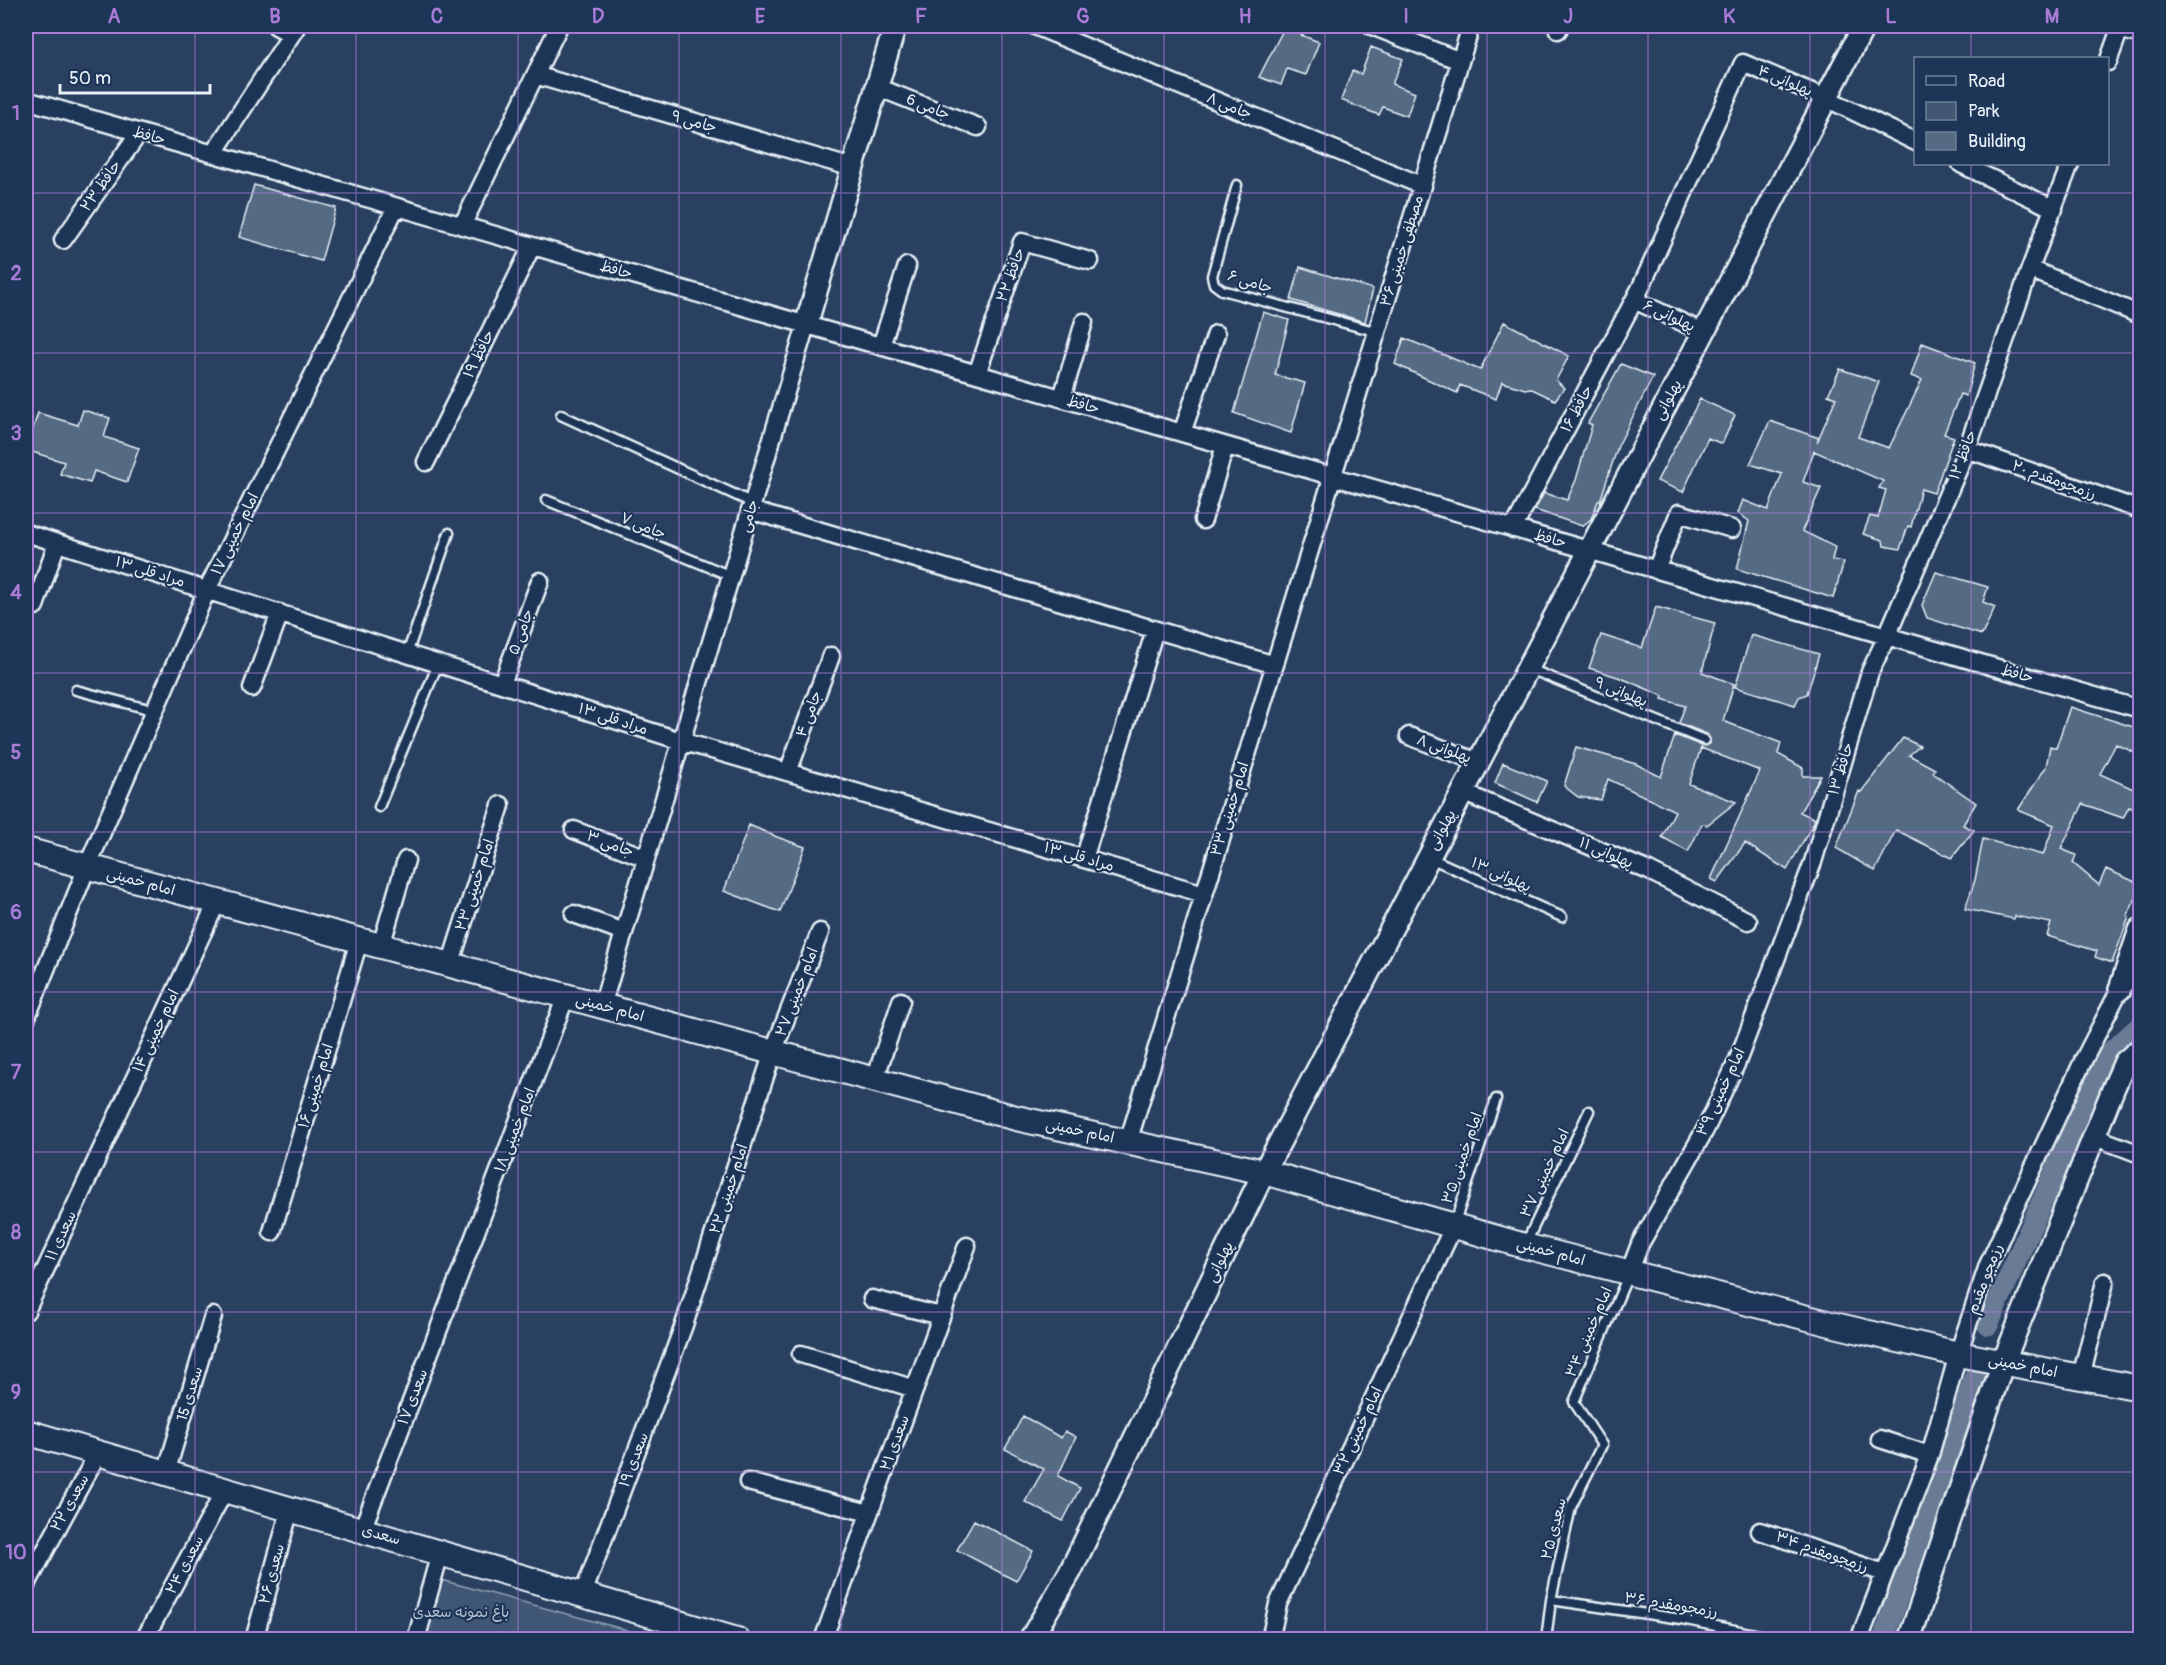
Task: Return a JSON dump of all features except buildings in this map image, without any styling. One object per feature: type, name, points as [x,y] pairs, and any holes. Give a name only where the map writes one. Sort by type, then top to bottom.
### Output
[{"type":"main road","points":[[2122,26],[2140,31]]},
{"type":"main road","name":"امام خمینی","points":[[26,850],[1016,1118],[1264,1172],[1525,1246],[1958,1354],[2140,1388]]},
{"type":"main road","name":"سعدی","points":[[26,1431],[737,1640]]},
{"type":"street","points":[[213,154],[294,30],[276,26]]},
{"type":"street","points":[[462,226],[559,26]]},
{"type":"street","name":"جامی ۸","points":[[1035,26],[1423,186]]},
{"type":"street","points":[[1372,26],[1460,61]]},
{"type":"street","name":"مصطفی خمینی ۳۶","points":[[1333,477],[1471,26]]},
{"type":"street","name":"پهلوانی","points":[[1030,1640],[1070,1572],[1264,1172],[1864,26]]},
{"type":"street","points":[[2109,59],[2122,26]]},
{"type":"street","name":"جامی","points":[[602,1006],[877,87],[892,27]]},
{"type":"street","name":"پهلوانی ۴","points":[[1743,63],[1826,98],[1914,140]]},
{"type":"street","name":"حافظ ۱۶","points":[[1513,528],[1637,294],[1743,63]]},
{"type":"street","name":"جامی ۹","points":[[535,75],[853,168]]},
{"type":"street","name":"جامی 6","points":[[877,87],[978,127]]},
{"type":"street","name":"حافظ","points":[[26,100],[2140,709]]},
{"type":"street","name":"حافظ ۲۳","points":[[63,240],[140,133]]},
{"type":"street","points":[[1963,165],[2054,208]]},
{"type":"street","name":"حافظ ۱۲","points":[[1887,636],[1967,449],[2030,269],[2070,165]]},
{"type":"street","name":"امام خمینی ۱۷","points":[[26,1019],[87,867],[207,590],[396,207]]},
{"type":"street","name":"حافظ ۲۲","points":[[977,374],[1022,242],[1090,261]]},
{"type":"street","name":"حافظ ۱۹","points":[[426,462],[532,246]]},
{"type":"street","points":[[881,346],[907,266]]},
{"type":"street","points":[[2030,269],[2140,315]]},
{"type":"street","name":"پهلوانی ۶","points":[[1637,294],[1703,332]]},
{"type":"street","points":[[1062,398],[1083,322]]},
{"type":"street","points":[[1182,433],[1216,334]]},
{"type":"street","points":[[1203,520],[1225,446]]},
{"type":"street","name":"رزمجومقدم ۲۰","points":[[1967,449],[2140,510]]},
{"type":"street","name":"امام خمینی ۳۳","points":[[1128,1142],[1333,477]]},
{"type":"street","points":[[752,507],[1275,665]]},
{"type":"street","points":[[1656,570],[1679,513],[1732,529]]},
{"type":"street","name":"مراد قلی ۱۳","points":[[26,533],[681,741],[1204,894]]},
{"type":"street","points":[[35,606],[57,543]]},
{"type":"street","name":"جامی ۵","points":[[502,684],[540,580]]},
{"type":"street","points":[[252,688],[280,613]]},
{"type":"street","points":[[1084,859],[1155,630]]},
{"type":"street","name":"حافظ ۱۳","points":[[1798,903],[1813,862],[1870,672],[1887,636]]},
{"type":"street","name":"جامی ۴","points":[[788,772],[831,656]]},
{"type":"street","name":"پهلوانی ۸","points":[[1409,736],[1478,762]]},
{"type":"street","name":"پهلوانی ۱۱","points":[[1462,792],[1649,871],[1748,921]]},
{"type":"street","name":"امام خمینی ۲۳","points":[[450,965],[501,805]]},
{"type":"street","name":"جامی ۳","points":[[574,830],[646,858]]},
{"type":"street","name":"امام خمینی ۱۶","points":[[272,1232],[370,944],[406,860]]},
{"type":"street","name":"امام خمینی ۱۴","points":[[96,1160],[217,902]]},
{"type":"street","name":"امام خمینی ۳۹","points":[[1629,1273],[1640,1244],[1705,1130],[1737,1062],[1798,903]]},
{"type":"street","points":[[574,914],[624,932]]},
{"type":"street","name":"رزمجو مقدم","points":[[1859,1640],[1930,1455],[1958,1354],[1988,1264],[2084,1059],[2120,989],[2140,930]]},
{"type":"street","name":"امام خمینی ۲۷","points":[[773,1052],[820,932]]},
{"type":"street","name":"امام خمینی ۱۸","points":[[464,1263],[566,996]]},
{"type":"street","points":[[875,1079],[900,1001]]},
{"type":"street","points":[[1909,1640],[2003,1363],[2125,1062],[2140,1049]]},
{"type":"street","name":"امام خمینی ۲۲","points":[[684,1325],[773,1052]]},
{"type":"street","points":[[2095,1137],[2140,1154]]},
{"type":"street","name":"سعدی ۱۱","points":[[26,1311],[96,1160]]},
{"type":"street","name":"امام خمینی ۳۲","points":[[1270,1640],[1278,1604],[1454,1225]]},
{"type":"street","name":"سعدی ۲۱","points":[[823,1640],[967,1246]]},
{"type":"street","name":"سعدی ۱۷","points":[[362,1530],[464,1263]]},
{"type":"street","points":[[2080,1377],[2105,1282]]},
{"type":"street","points":[[872,1299],[941,1316]]},
{"type":"street","name":"سعدی 15","points":[[166,1473],[213,1316]]},
{"type":"street","name":"سعدی ۱۹","points":[[583,1594],[684,1325]]},
{"type":"street","points":[[801,1354],[915,1389]]},
{"type":"street","points":[[1881,1438],[1930,1455]]},
{"type":"street","name":"سعدی ۲۲","points":[[26,1586],[98,1453]]},
{"type":"street","points":[[748,1482],[869,1513]]},
{"type":"street","name":"سعدی ۲۴","points":[[144,1640],[225,1490]]},
{"type":"street","name":"سعدی ۲۶","points":[[254,1640],[290,1509]]},
{"type":"street","name":"رزمجومقدم ۳۴","points":[[1760,1531],[1884,1573]]},
{"type":"street","points":[[416,1640],[440,1552]]},
{"type":"lane","name":"جامی ۶","points":[[1237,185],[1212,276],[1214,284],[1222,290],[1378,332]]},
{"type":"lane","points":[[561,415],[752,507]]},
{"type":"lane","name":"جامی ۷","points":[[546,500],[731,576]]},
{"type":"lane","points":[[407,654],[449,533]]},
{"type":"lane","points":[[379,807],[438,664]]},
{"type":"lane","name":"پهلوانی ۹","points":[[1528,668],[1704,740]]},
{"type":"lane","points":[[76,690],[156,711]]},
{"type":"lane","name":"پهلوانی ۱۳","points":[[1428,857],[1562,917]]},
{"type":"lane","name":"امام خمینی ۳۵","points":[[1454,1225],[1496,1100]]},
{"type":"lane","name":"امام خمینی ۳۷","points":[[1525,1246],[1589,1111]]},
{"type":"lane","name":"امام خمینی ۳۴","points":[[1574,1402],[1629,1273]]},
{"type":"lane","name":"سعدی ۲۵","points":[[1546,1640],[1551,1600],[1571,1507],[1602,1445],[1574,1402]]},
{"type":"lane","name":"رزمجومقدم ۳۶","points":[[1551,1600],[1681,1619],[1785,1640]]},
{"type":"green space","name":"باغ نمونه سعدی","points":[[441,1580],[660,1639],[425,1639]]},
{"type":"waterway","points":[[1988,1325],[2106,1056],[2140,1026]]},
{"type":"waterway","points":[[1883,1640],[1978,1368]]}]
